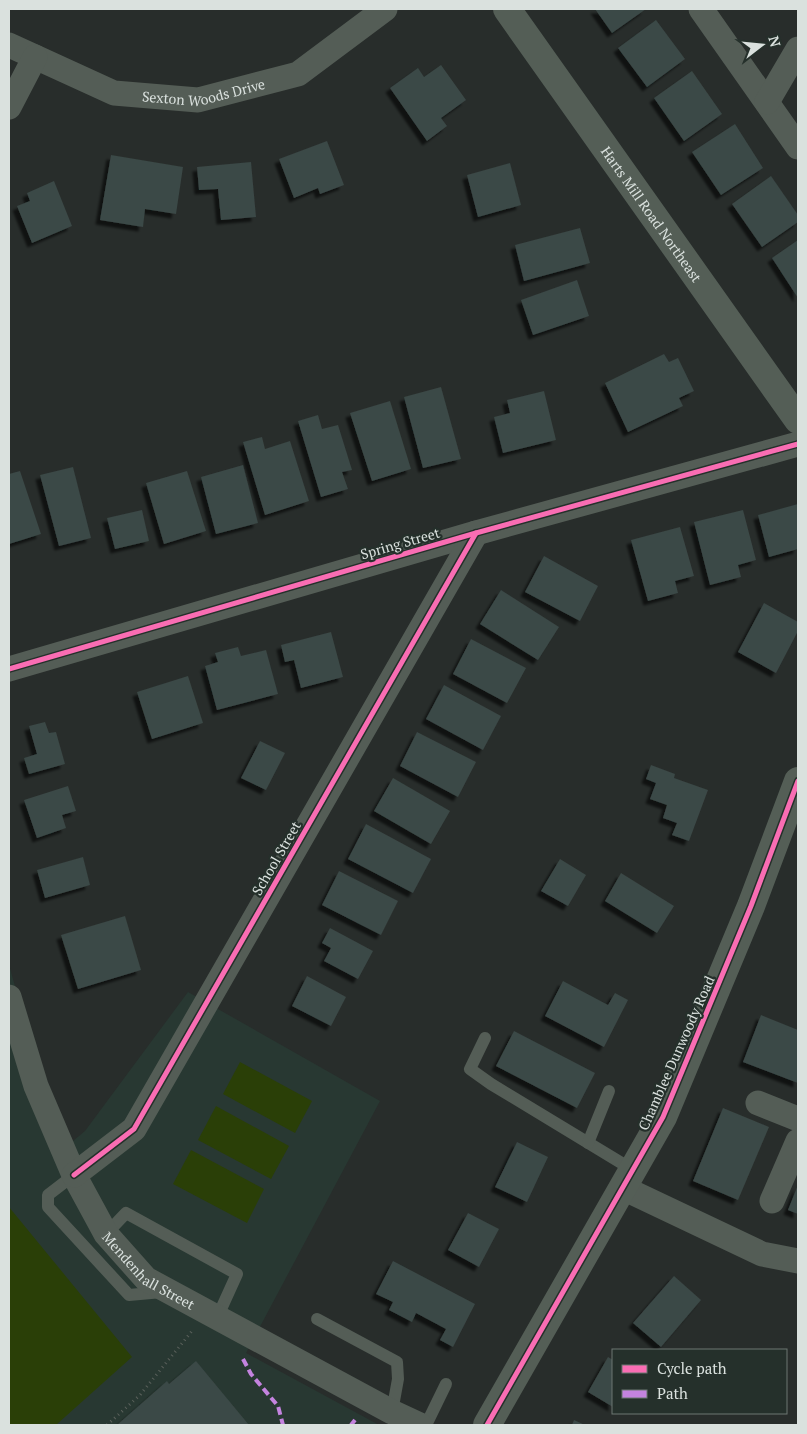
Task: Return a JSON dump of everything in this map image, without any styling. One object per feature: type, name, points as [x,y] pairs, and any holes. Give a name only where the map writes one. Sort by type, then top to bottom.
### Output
[{"type":"street","name":"Sexton Woods Drive","points":[[9,45],[114,93],[198,100],[298,74],[385,9]]},
{"type":"street","name":"Harts Mill Road Northeast","points":[[507,9],[798,420]]},
{"type":"street","points":[[701,9],[798,147]]},
{"type":"street","points":[[767,102],[798,49]]},
{"type":"street","points":[[9,107],[35,57]]},
{"type":"street","name":"Spring Street","points":[[9,668],[476,533],[798,444]]},
{"type":"street","name":"School Street","points":[[74,1174],[134,1129],[476,533]]},
{"type":"street","name":"Chamblee Dunwoody Road","points":[[487,1425],[663,1117],[751,906],[798,781]]},
{"type":"street","name":"Mendenhall Street","points":[[9,997],[36,1086],[74,1174],[106,1234],[146,1279],[392,1412],[420,1425]]},
{"type":"street","points":[[758,1102],[798,1119]]},
{"type":"street","points":[[772,1200],[798,1141]]},
{"type":"street","points":[[628,1179],[762,1254],[798,1261]]},
{"type":"lane","points":[[485,1038],[470,1069],[491,1084],[588,1143],[628,1179]]},
{"type":"lane","points":[[588,1143],[609,1091]]},
{"type":"lane","points":[[74,1174],[48,1195],[48,1207],[129,1295],[170,1292]]},
{"type":"lane","points":[[106,1234],[126,1213],[237,1274],[217,1318]]},
{"type":"lane","points":[[318,1319],[396,1362],[398,1379],[392,1412]]},
{"type":"lane","points":[[426,1425],[446,1384]]},
{"type":"path","points":[[107,1425],[140,1396],[192,1332]]},
{"type":"shaded area","points":[[9,965],[41,1078],[73,1141],[85,1131],[188,992],[380,1101],[246,1353],[379,1425],[9,1425]]},
{"type":"green space","points":[[240,1062],[312,1101],[295,1133],[223,1094]]},
{"type":"green space","points":[[216,1106],[289,1146],[271,1179],[198,1140]]},
{"type":"green space","points":[[191,1150],[264,1189],[247,1223],[173,1184]]},
{"type":"green space","points":[[9,1207],[132,1357],[56,1425],[9,1425]]},
{"type":"building","points":[[595,9],[646,9],[612,33]]},
{"type":"building","points":[[656,20],[685,59],[647,87],[618,48]]},
{"type":"building","points":[[441,65],[466,100],[441,118],[447,126],[427,141],[390,88],[418,68],[424,77]]},
{"type":"building","points":[[692,71],[722,114],[684,141],[654,98]]},
{"type":"building","points":[[735,124],[763,168],[721,195],[692,152]]},
{"type":"building","points":[[327,141],[344,185],[320,194],[318,188],[294,198],[279,159]]},
{"type":"building","points":[[111,155],[183,167],[176,214],[145,209],[143,227],[100,220]]},
{"type":"building","points":[[251,162],[256,217],[221,220],[218,189],[199,190],[197,167]]},
{"type":"building","points":[[510,163],[521,205],[478,217],[467,175]]},
{"type":"building","points":[[771,176],[798,215],[798,222],[762,247],[732,204]]},
{"type":"building","points":[[54,181],[72,226],[32,243],[17,206],[30,201],[27,193]]},
{"type":"building","points":[[580,228],[590,263],[524,281],[515,245]]},
{"type":"building","points":[[798,240],[798,298],[772,258]]},
{"type":"building","points":[[577,280],[589,316],[533,335],[521,300]]},
{"type":"building","points":[[664,354],[669,362],[678,358],[694,391],[679,398],[683,406],[628,432],[605,383]]},
{"type":"building","points":[[441,387],[461,459],[423,468],[404,397]]},
{"type":"building","points":[[544,391],[556,440],[503,453],[494,417],[510,413],[507,400]]},
{"type":"building","points":[[390,401],[411,469],[372,481],[350,413]]},
{"type":"building","points":[[318,415],[322,429],[338,425],[352,470],[342,472],[348,489],[321,497],[298,421]]},
{"type":"building","points":[[262,437],[265,449],[290,441],[309,501],[265,515],[243,442]]},
{"type":"building","points":[[243,465],[258,523],[216,534],[201,477]]},
{"type":"building","points":[[73,467],[91,538],[59,546],[40,475]]},
{"type":"building","points":[[20,471],[41,534],[9,544],[9,474]]},
{"type":"building","points":[[187,471],[206,531],[164,544],[146,483]]},
{"type":"building","points":[[798,504],[798,549],[769,557],[758,515]]},
{"type":"building","points":[[142,510],[149,541],[115,549],[107,518]]},
{"type":"building","points":[[743,510],[756,560],[738,565],[741,577],[710,585],[694,522]]},
{"type":"building","points":[[680,527],[694,576],[675,581],[678,593],[648,601],[631,540]]},
{"type":"building","points":[[544,556],[598,586],[580,621],[525,592]]},
{"type":"building","points":[[501,590],[559,627],[538,660],[480,624]]},
{"type":"building","points":[[764,603],[798,622],[798,631],[776,673],[738,652]]},
{"type":"building","points":[[331,632],[343,677],[301,688],[294,660],[285,662],[281,645]]},
{"type":"building","points":[[471,639],[526,668],[507,703],[453,674]]},
{"type":"building","points":[[238,647],[241,656],[266,650],[278,694],[217,710],[205,666],[218,662],[215,653]]},
{"type":"building","points":[[188,676],[203,723],[152,739],[137,692]]},
{"type":"building","points":[[444,685],[501,716],[483,750],[426,719]]},
{"type":"building","points":[[45,722],[49,733],[56,732],[65,764],[29,774],[24,758],[37,754],[29,726]]},
{"type":"building","points":[[417,732],[476,762],[458,797],[400,766]]},
{"type":"building","points":[[260,741],[285,753],[266,790],[241,778]]},
{"type":"building","points":[[651,765],[675,774],[674,778],[708,790],[689,841],[672,835],[677,823],[663,818],[667,805],[650,799],[656,783],[646,779]]},
{"type":"building","points":[[393,778],[450,811],[431,844],[374,811]]},
{"type":"building","points":[[68,786],[76,811],[62,815],[66,828],[37,838],[24,800]]},
{"type":"building","points":[[366,824],[431,859],[413,893],[348,859]]},
{"type":"building","points":[[83,857],[90,885],[45,898],[37,870]]},
{"type":"building","points":[[560,859],[586,875],[568,906],[541,891]]},
{"type":"building","points":[[339,871],[398,901],[381,935],[322,905]]},
{"type":"building","points":[[621,873],[674,906],[657,933],[605,901]]},
{"type":"building","points":[[125,916],[141,970],[78,989],[61,935]]},
{"type":"building","points":[[330,928],[373,951],[358,979],[324,961],[331,948],[322,943]]},
{"type":"building","points":[[307,976],[346,997],[331,1026],[292,1006]]},
{"type":"building","points":[[563,981],[608,1005],[615,993],[628,1000],[604,1047],[545,1016]]},
{"type":"building","points":[[761,1015],[798,1030],[798,1083],[743,1062]]},
{"type":"building","points":[[514,1031],[595,1073],[577,1108],[496,1066]]},
{"type":"building","points":[[723,1108],[769,1127],[738,1200],[693,1181]]},
{"type":"building","points":[[517,1142],[548,1157],[527,1202],[495,1187]]},
{"type":"building","points":[[798,1185],[798,1214],[788,1210]]},
{"type":"building","points":[[468,1213],[499,1229],[479,1267],[448,1250]]},
{"type":"building","points":[[393,1261],[475,1304],[453,1347],[440,1340],[446,1329],[416,1313],[412,1322],[389,1310],[393,1302],[376,1294]]},
{"type":"building","points":[[674,1276],[701,1300],[661,1347],[633,1323]]},
{"type":"building","points":[[608,1357],[612,1359],[612,1406],[588,1392]]},
{"type":"building","points":[[196,1361],[249,1425],[117,1425],[167,1381],[169,1384]]},
{"type":"building","points":[[574,1420],[585,1425],[572,1425]]},
{"type":"marked path","points":[[243,1359],[251,1374],[278,1406],[283,1425]]},
{"type":"marked path","points":[[351,1425],[355,1420]]},
{"type":"cycle path","points":[[9,669],[476,533],[798,444]]},
{"type":"cycle path","points":[[74,1175],[134,1129],[476,533]]},
{"type":"cycle path","points":[[487,1425],[663,1117],[751,906],[798,781]]}]
